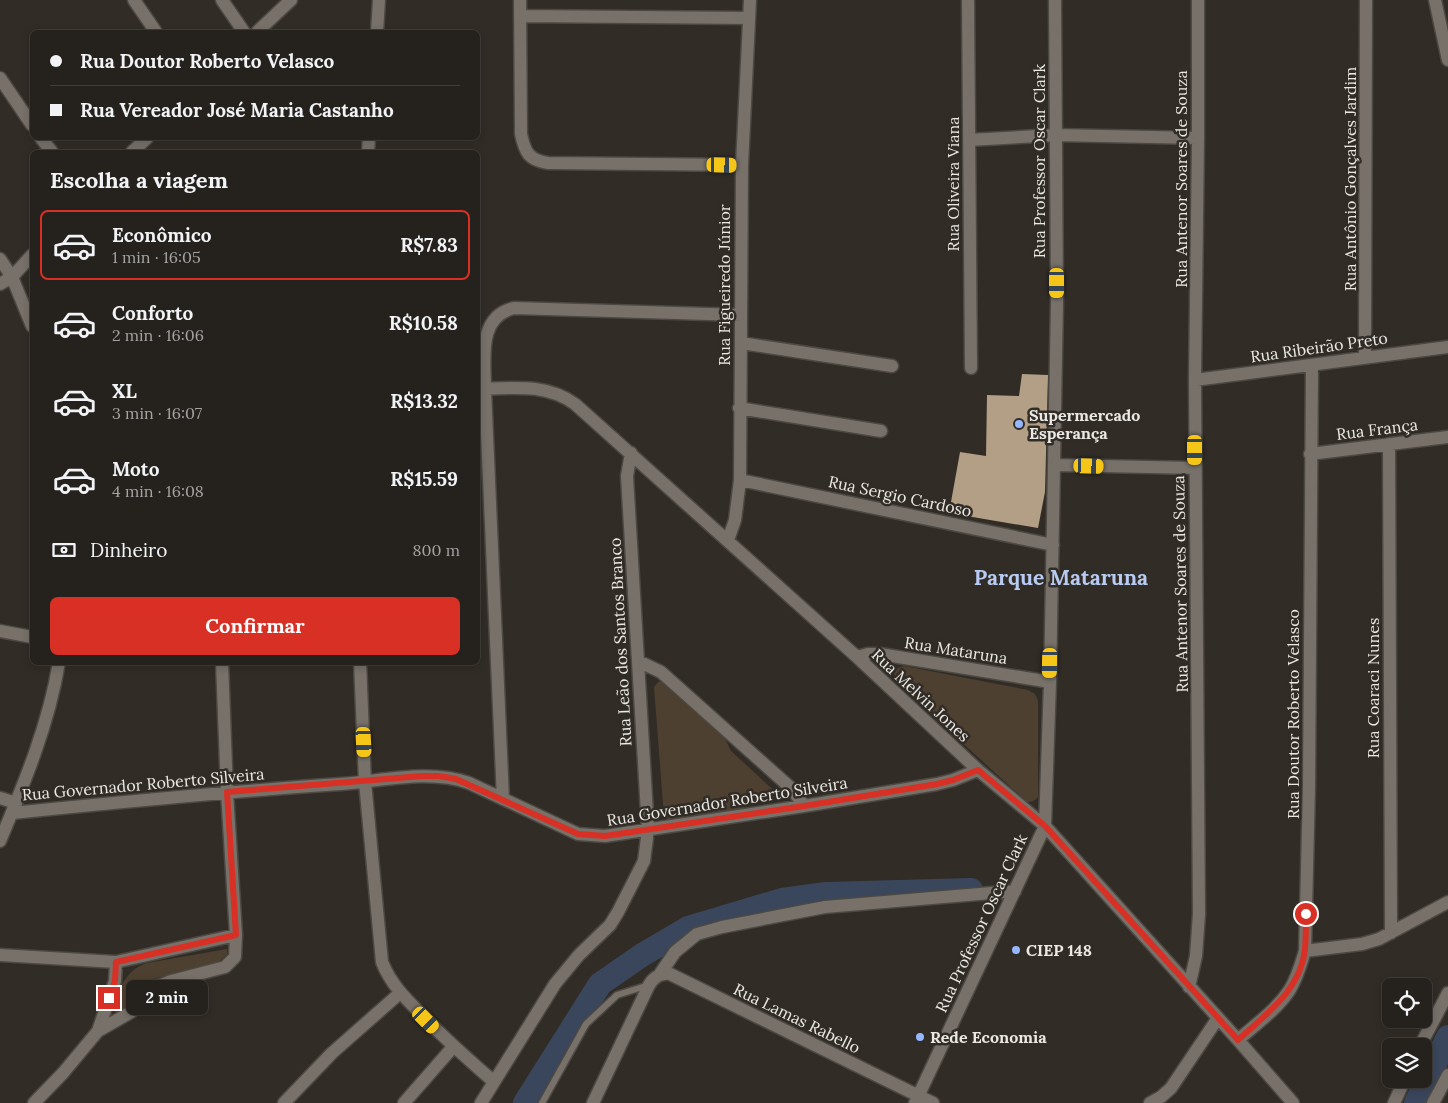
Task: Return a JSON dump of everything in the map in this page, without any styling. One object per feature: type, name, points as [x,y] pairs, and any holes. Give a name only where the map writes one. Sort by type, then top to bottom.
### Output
[{"type":"street","points":[[134,0],[155,30]]},
{"type":"street","points":[[222,0],[243,30]]},
{"type":"street","points":[[259,30],[292,0]]},
{"type":"street","points":[[377,30],[379,0]]},
{"type":"street","points":[[520,0],[521,134],[524,147],[534,159],[548,163],[742,165]]},
{"type":"street","name":"Rua Figueiredo Júnior","points":[[728,540],[735,520],[740,480],[742,165],[750,0]]},
{"type":"street","name":"Rua Oliveira Viana","points":[[968,0],[971,368]]},
{"type":"street","name":"Rua Professor Oscar Clark","points":[[917,1099],[1045,826],[1050,682],[1057,302],[1055,0]]},
{"type":"street","name":"Rua Antenor Soares de Souza","points":[[1189,987],[1197,949],[1200,914],[1195,468],[1198,0]]},
{"type":"street","name":"Rua Antônio Gonçalves Jardim","points":[[1365,357],[1366,0]]},
{"type":"street","points":[[1435,0],[1448,60]]},
{"type":"street","points":[[520,16],[749,18]]},
{"type":"street","points":[[0,78],[30,122]]},
{"type":"street","points":[[969,140],[1055,135],[1198,138]]},
{"type":"street","points":[[43,140],[50,150]]},
{"type":"street","points":[[134,150],[144,140]]},
{"type":"street","points":[[0,284],[12,278],[30,257]]},
{"type":"street","points":[[0,259],[12,278],[30,321]]},
{"type":"street","points":[[503,799],[481,389],[486,340],[490,326],[497,315],[504,310],[514,308],[740,315]]},
{"type":"street","points":[[741,343],[892,366]]},
{"type":"street","name":"Rua Ribeirão Preto","points":[[1195,380],[1448,346]]},
{"type":"street","name":"Rua Doutor Roberto Velasco","points":[[1238,1040],[1276,1006],[1290,990],[1297,976],[1305,951],[1309,777],[1312,364]]},
{"type":"street","name":"Rua Melvin Jones","points":[[481,389],[540,389],[559,394],[575,404],[631,453],[857,657],[978,770],[1045,826],[1293,1103]]},
{"type":"street","points":[[739,408],[881,431]]},
{"type":"street","name":"Rua França","points":[[1310,454],[1448,437]]},
{"type":"street","name":"Rua Coaraci Nunes","points":[[1389,444],[1391,933]]},
{"type":"street","name":"Rua Leão dos Santos Branco","points":[[481,1103],[555,984],[579,955],[610,924],[644,861],[648,830],[626,476],[631,453]]},
{"type":"street","points":[[1054,465],[1195,468]]},
{"type":"street","name":"Rua Sergio Cardoso","points":[[740,480],[1053,545]]},
{"type":"street","points":[[0,631],[30,637]]},
{"type":"street","name":"Rua Mataruna","points":[[857,657],[868,654],[880,654],[1050,682]]},
{"type":"street","points":[[638,661],[661,672],[792,789],[804,806]]},
{"type":"street","points":[[0,841],[44,724],[58,665]]},
{"type":"street","points":[[34,1103],[98,1031],[130,1012],[158,986],[225,967],[235,957],[236,935],[227,792],[222,665]]},
{"type":"street","points":[[360,665],[366,782],[382,962],[390,980],[400,993],[453,1047],[493,1081]]},
{"type":"street","name":"Rua Governador Roberto Silveira","points":[[14,808],[439,776],[456,779],[578,834],[605,836],[937,784],[978,770]]},
{"type":"street","points":[[0,798],[14,808]]},
{"type":"street","points":[[593,1103],[648,985],[660,974],[675,952],[697,934],[722,927],[825,907],[1015,890]]},
{"type":"street","points":[[1305,951],[1362,944],[1379,939],[1448,902]]},
{"type":"street","points":[[0,955],[116,962],[236,935]]},
{"type":"street","points":[[98,1031],[115,981],[116,962]]},
{"type":"street","name":"Rua Lamas Rabello","points":[[660,974],[670,974],[917,1099],[933,1103]]},
{"type":"street","points":[[284,1103],[332,1053],[400,993]]},
{"type":"street","points":[[1424,1038],[1448,993]]},
{"type":"street","points":[[1150,1103],[1161,1097],[1171,1088],[1218,1018]]},
{"type":"street","points":[[404,1103],[453,1047]]},
{"type":"street","points":[[1433,1103],[1448,1075]]},
{"type":"street","points":[[1394,1103],[1401,1088]]},
{"type":"lane","points":[[542,1103],[586,1024],[617,995],[648,985]]},
{"type":"shaded area","points":[[904,666],[1028,690],[1035,694],[1038,701],[1038,797],[1033,801],[1027,802],[897,683],[894,673],[898,668]]},
{"type":"shaded area","points":[[665,680],[723,734],[731,751],[780,796],[779,799],[747,805],[739,812],[669,822],[664,817],[654,687],[658,682]]},
{"type":"shaded area","points":[[227,949],[227,954],[220,961],[153,979],[121,1011],[115,1012],[112,1008],[112,1004],[125,979],[140,966],[147,963]]},
{"type":"building","name":"Supermercado Esperança","points":[[1022,374],[1048,375],[1045,492],[1038,528],[949,513],[960,452],[986,456],[987,395],[1019,396]]},
{"type":"waterway","points":[[525,1103],[600,984],[642,955],[688,928],[782,900],[826,894],[971,890]]},
{"type":"waterway","points":[[1416,1103],[1448,1037]]},
{"type":"place","name":"Supermercado Esperança","points":[[1019,424]]},
{"type":"place","name":"CIEP 148","points":[[1016,950]]},
{"type":"place","name":"Rede Economia","points":[[920,1037]]},
{"type":"district","name":"Parque Mataruna","points":[[1061,578]]},
{"type":"route","points":[[109,998],[115,981],[116,962],[236,935],[227,792],[422,776],[439,776],[469,783],[578,834],[605,836],[937,784],[978,770],[1045,826],[1238,1040],[1276,1006],[1290,990],[1297,976],[1305,951],[1306,914]]}]
